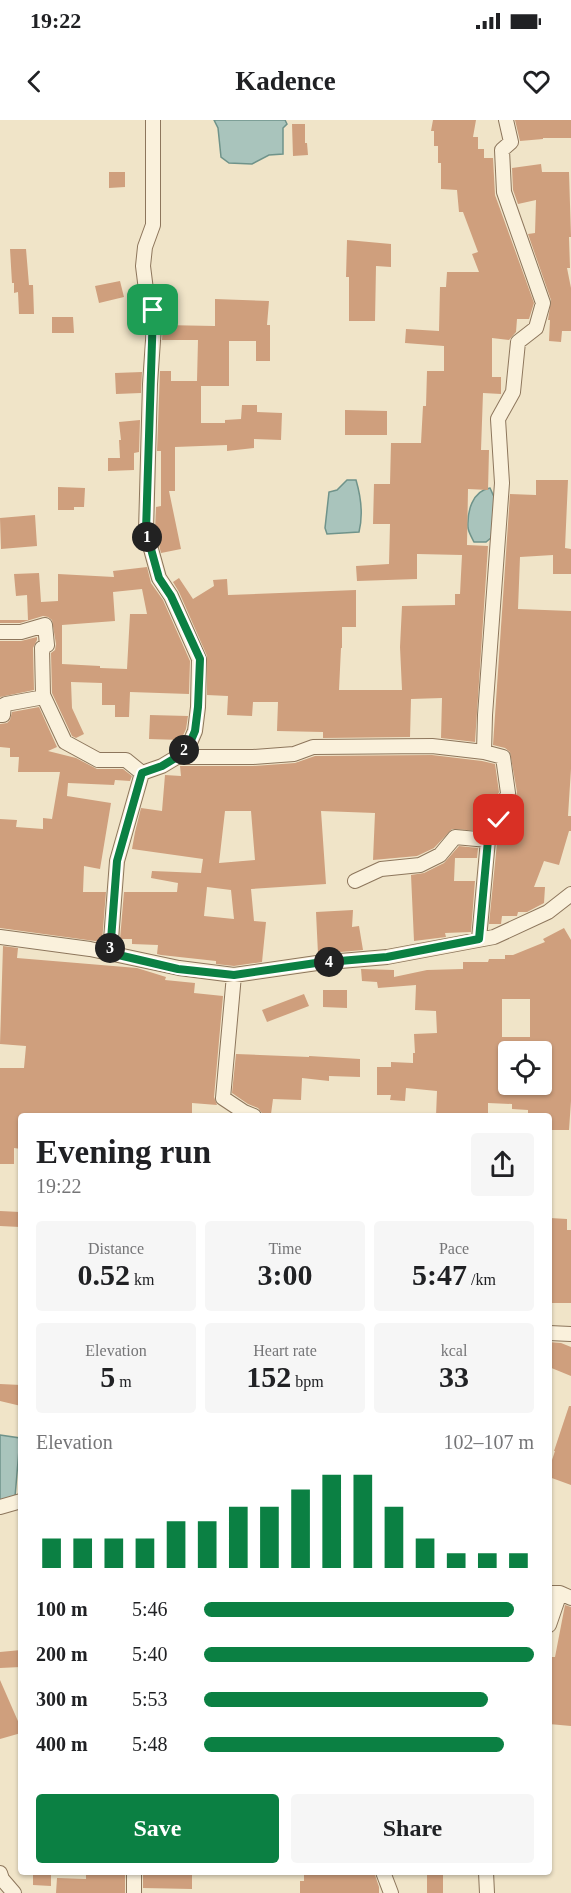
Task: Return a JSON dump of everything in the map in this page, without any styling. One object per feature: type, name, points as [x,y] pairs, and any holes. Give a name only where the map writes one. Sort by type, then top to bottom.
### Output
[{"type":"street","points":[[142,773],[162,766],[177,757],[189,745],[195,731],[200,659],[171,596],[159,578],[146,531],[154,326],[153,310],[146,290],[143,266],[145,247],[153,225],[153,120]]},
{"type":"street","points":[[484,752],[502,483],[498,419],[513,392],[518,342],[536,328],[543,303],[504,192],[502,150],[511,142],[506,120]]},
{"type":"street","points":[[0,632],[21,632],[45,625],[46,645],[42,648],[44,697],[65,742],[98,760],[126,760],[142,773]]},
{"type":"street","points":[[0,715],[3,715],[6,704],[44,697]]},
{"type":"street","points":[[177,757],[253,757],[294,754],[313,747],[432,746],[484,752],[503,757],[508,793],[499,820],[488,840],[479,939]]},
{"type":"street","points":[[110,953],[117,861],[142,773]]},
{"type":"street","points":[[355,881],[381,869],[420,864],[440,855],[455,837],[488,840]]},
{"type":"street","points":[[0,937],[90,949],[178,969],[234,975],[316,963],[387,957],[494,937],[548,912],[571,894]]},
{"type":"street","points":[[234,975],[223,1098],[246,1113]]},
{"type":"street","points":[[552,1333],[571,1334]]},
{"type":"street","points":[[0,1507],[18,1502]]},
{"type":"street","points":[[552,1617],[560,1595]]},
{"type":"street","points":[[0,1873],[2,1879],[14,1893]]},
{"type":"street","points":[[134,1875],[135,1893]]},
{"type":"street","points":[[384,1875],[391,1893]]},
{"type":"street","points":[[486,1875],[487,1893]]},
{"type":"water","points":[[214,120],[285,120],[287,124],[283,128],[283,154],[269,155],[252,164],[229,163],[221,157],[218,128]]},
{"type":"water","points":[[347,480],[356,480],[358,486],[361,513],[359,532],[327,534],[325,528],[329,492],[337,490]]},
{"type":"water","points":[[490,488],[495,499],[492,537],[486,542],[474,542],[468,528],[468,515],[479,493]]},
{"type":"water","points":[[0,1435],[18,1438],[18,1462],[15,1497],[0,1502]]},
{"type":"building","points":[[433,120],[476,120],[473,137],[478,137],[478,149],[484,149],[484,158],[493,158],[495,195],[534,303],[529,319],[517,319],[516,332],[509,340],[492,338],[492,377],[501,377],[501,394],[483,393],[481,450],[489,450],[488,490],[468,489],[467,545],[488,546],[475,742],[441,738],[442,698],[411,699],[410,737],[323,738],[323,732],[277,731],[278,702],[253,702],[252,716],[227,715],[228,696],[207,695],[207,656],[173,582],[179,578],[193,599],[214,586],[213,580],[227,579],[228,595],[356,590],[356,627],[342,627],[339,690],[402,690],[400,647],[402,606],[455,605],[455,594],[460,594],[462,555],[417,554],[417,579],[357,581],[356,566],[389,564],[390,524],[373,524],[374,484],[390,484],[391,443],[421,443],[423,406],[426,406],[427,371],[444,371],[444,346],[405,343],[406,329],[439,331],[440,287],[446,287],[447,272],[479,272],[472,254],[478,252],[463,212],[459,212],[457,190],[441,189],[441,163],[438,163],[438,146],[434,146],[434,131],[431,131]]},
{"type":"building","points":[[515,120],[571,120],[571,138],[520,141]]},
{"type":"building","points":[[292,124],[305,124],[305,143],[307,143],[308,155],[293,156]]},
{"type":"building","points":[[541,164],[542,172],[569,172],[571,237],[569,237],[570,268],[567,268],[571,288],[571,331],[562,331],[561,342],[549,341],[550,320],[548,320],[551,300],[528,234],[535,233],[536,200],[518,204],[513,190],[512,168]]},
{"type":"building","points":[[109,172],[125,172],[125,187],[109,188]]},
{"type":"building","points":[[347,240],[391,244],[391,267],[376,266],[375,321],[349,321],[349,277],[346,277]]},
{"type":"building","points":[[10,249],[26,249],[29,285],[33,285],[34,314],[19,314],[18,292],[14,293],[14,283],[12,283]]},
{"type":"building","points":[[120,281],[124,297],[99,303],[95,286]]},
{"type":"building","points":[[215,299],[269,301],[267,325],[270,325],[270,361],[256,361],[256,341],[229,341],[229,386],[201,386],[201,423],[225,423],[225,420],[241,419],[242,405],[257,405],[257,412],[282,413],[281,440],[254,439],[254,448],[227,451],[227,445],[175,447],[175,491],[169,491],[181,549],[161,553],[155,530],[156,507],[161,506],[161,451],[157,451],[160,371],[171,371],[171,381],[197,381],[198,340],[162,340],[163,325],[215,326]]},
{"type":"building","points":[[52,317],[73,317],[74,333],[52,333]]},
{"type":"building","points":[[142,372],[141,393],[116,394],[115,373]]},
{"type":"building","points":[[345,410],[387,411],[387,435],[345,435]]},
{"type":"building","points":[[140,420],[139,452],[134,453],[134,470],[108,471],[108,458],[120,458],[119,422]]},
{"type":"building","points":[[536,480],[568,480],[565,548],[571,549],[571,574],[553,574],[553,555],[520,557],[518,609],[571,611],[571,769],[568,816],[571,816],[571,831],[569,831],[559,865],[544,861],[534,887],[545,887],[544,903],[527,912],[518,912],[517,916],[502,916],[501,924],[489,924],[497,843],[507,823],[517,792],[510,752],[493,745],[510,494],[536,495]]},
{"type":"building","points":[[58,487],[85,488],[84,507],[74,507],[74,510],[58,510]]},
{"type":"building","points":[[35,515],[37,546],[1,549],[0,518]]},
{"type":"building","points":[[147,567],[151,583],[163,600],[190,661],[189,694],[130,692],[129,717],[115,717],[115,705],[102,705],[102,683],[71,682],[72,708],[84,734],[76,738],[72,736],[52,693],[51,653],[55,650],[56,644],[52,620],[43,616],[20,623],[0,623],[0,620],[28,620],[27,595],[16,596],[14,574],[39,573],[41,602],[58,601],[58,574],[114,577],[113,571]],"holes":[[[142,589],[147,614],[130,614],[127,669],[62,664],[62,625],[115,621],[113,592]]]},
{"type":"building","points":[[37,637],[33,648],[34,690],[0,697],[0,641],[21,641]]},
{"type":"building","points":[[39,707],[57,747],[48,751],[76,758],[97,769],[123,769],[132,776],[130,781],[115,780],[114,785],[68,783],[67,796],[111,803],[100,869],[84,866],[83,892],[106,892],[102,942],[0,928],[0,819],[17,820],[16,827],[43,829],[43,818],[52,819],[60,772],[18,772],[19,757],[10,757],[10,748],[0,747],[0,724],[10,720],[12,712]]},
{"type":"building","points":[[150,715],[188,716],[181,740],[149,739]]},
{"type":"building","points":[[432,755],[482,761],[495,764],[499,792],[483,831],[452,829],[434,848],[417,856],[373,860],[375,813],[321,811],[326,884],[251,889],[254,921],[266,922],[262,962],[234,966],[216,964],[216,961],[157,954],[158,945],[132,944],[132,939],[120,939],[124,892],[177,892],[178,883],[151,878],[152,871],[201,873],[203,859],[132,849],[141,808],[162,811],[165,775],[181,776],[180,766],[253,766],[295,763],[315,756]],"holes":[[[225,811],[251,811],[255,860],[219,863]],[[207,887],[231,890],[234,919],[204,916]]]},
{"type":"building","points":[[459,846],[478,848],[477,858],[455,858],[454,881],[475,881],[471,932],[445,933],[446,937],[414,941],[411,875],[424,873],[444,863]]},
{"type":"building","points":[[353,910],[352,927],[359,926],[363,950],[318,954],[316,912]]},
{"type":"building","points":[[564,928],[571,940],[569,1130],[552,1130],[552,1113],[528,1113],[528,1110],[512,1109],[512,1104],[488,1103],[488,1113],[436,1113],[437,1091],[406,1088],[405,1101],[390,1100],[391,1095],[377,1095],[377,1067],[391,1067],[391,1062],[413,1063],[414,1034],[437,1033],[436,1011],[415,1010],[416,985],[378,988],[377,982],[362,981],[361,969],[394,970],[394,977],[427,970],[463,969],[463,962],[488,962],[489,959],[505,959],[505,955],[513,955],[545,942],[543,939]],"holes":[[[502,999],[530,999],[530,1037],[502,1037]]]},
{"type":"building","points":[[3,946],[18,948],[17,958],[137,968],[166,977],[165,980],[195,983],[194,993],[223,996],[214,1097],[217,1105],[192,1103],[192,1113],[18,1113],[18,1149],[14,1148],[14,1164],[0,1164],[0,1068],[24,1068],[26,1046],[0,1044]]},
{"type":"building","points":[[323,990],[347,990],[347,1008],[323,1007]]},
{"type":"building","points":[[304,994],[309,1006],[267,1022],[262,1010]]},
{"type":"building","points":[[236,1054],[360,1059],[360,1077],[329,1076],[329,1081],[302,1078],[301,1100],[273,1099],[271,1113],[262,1113],[258,1108],[232,1093]]},
{"type":"building","points":[[0,1211],[18,1212],[18,1227],[0,1226]]},
{"type":"building","points":[[552,1218],[567,1219],[567,1230],[571,1230],[571,1303],[552,1303]]},
{"type":"building","points":[[552,1342],[571,1347],[571,1376],[552,1368]]},
{"type":"building","points":[[0,1384],[18,1385],[18,1405],[0,1401]]},
{"type":"building","points":[[569,1406],[571,1406],[571,1485],[552,1478],[554,1451]]},
{"type":"building","points":[[565,1605],[571,1607],[571,1726],[552,1724],[552,1657],[555,1657]]},
{"type":"building","points":[[18,1650],[18,1667],[0,1668],[0,1652]]},
{"type":"building","points":[[0,1680],[18,1721],[18,1734],[0,1739]]},
{"type":"building","points":[[33,1875],[51,1875],[51,1886],[33,1885]]},
{"type":"building","points":[[86,1875],[125,1875],[125,1893],[56,1893],[57,1878],[86,1879]]},
{"type":"building","points":[[143,1875],[192,1875],[192,1889],[143,1888]]},
{"type":"building","points":[[304,1875],[375,1875],[379,1893],[300,1893],[300,1881],[304,1881]]},
{"type":"building","points":[[427,1875],[443,1875],[443,1893],[427,1893]]},
{"type":"route","points":[[153,310],[146,531],[159,578],[171,596],[200,659],[198,707],[195,731],[189,745],[177,757],[162,766],[142,773],[117,861],[110,953],[178,969],[234,975],[316,963],[387,957],[479,939],[488,840],[499,820]]}]
